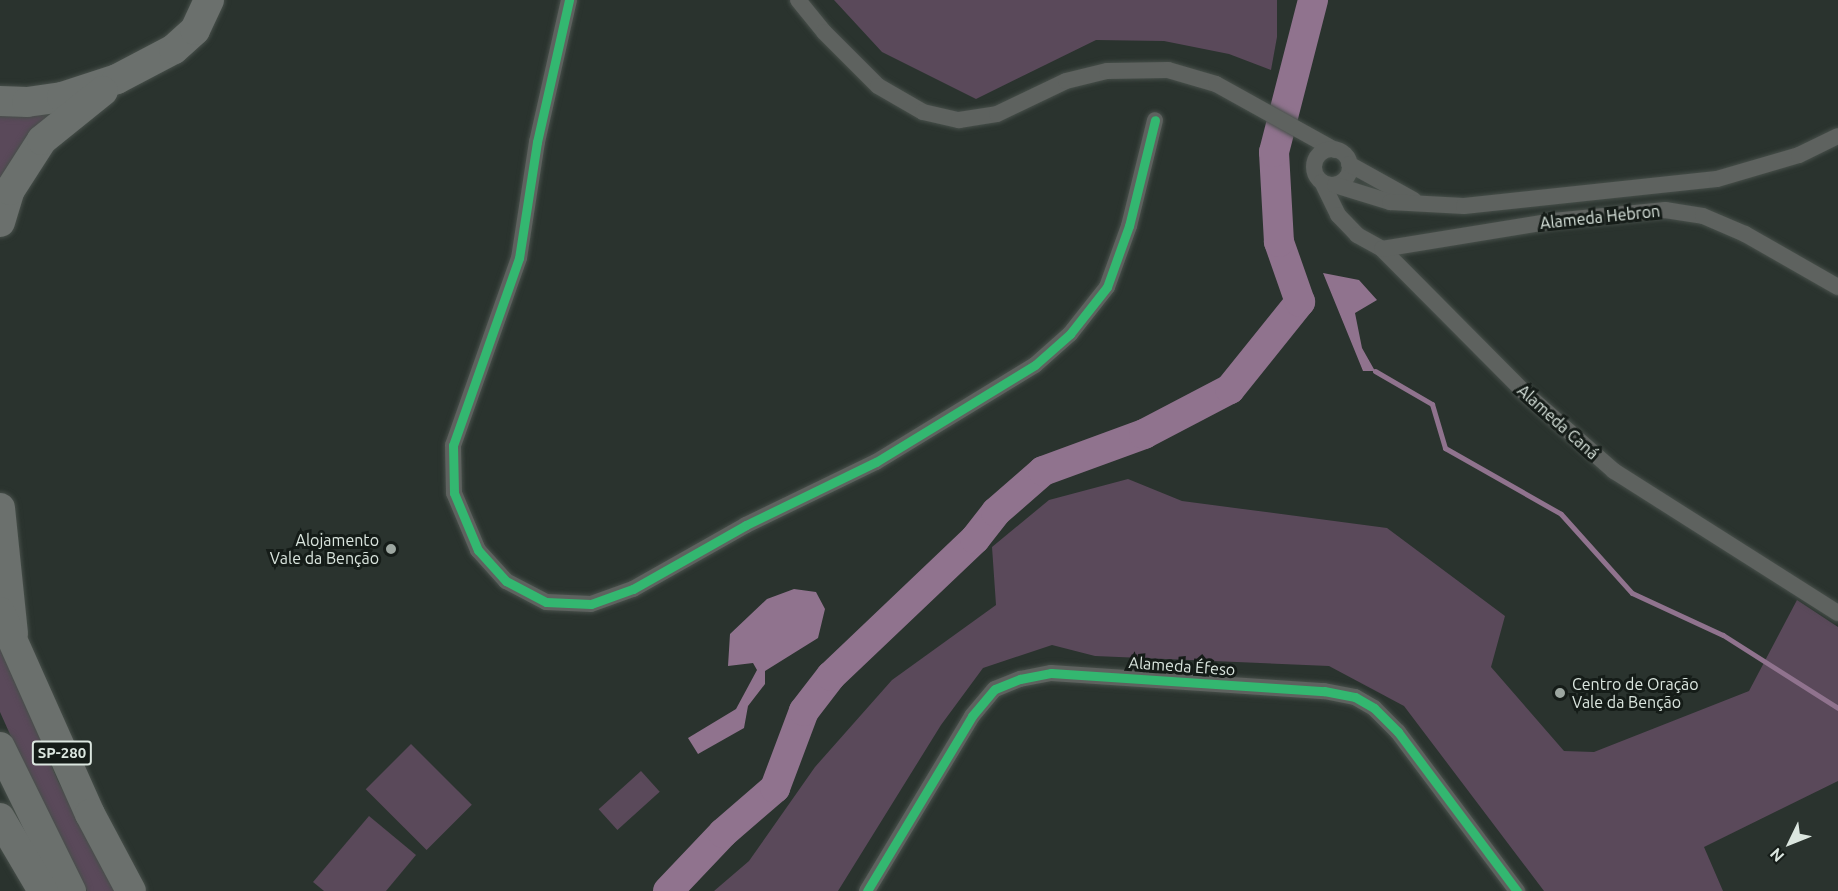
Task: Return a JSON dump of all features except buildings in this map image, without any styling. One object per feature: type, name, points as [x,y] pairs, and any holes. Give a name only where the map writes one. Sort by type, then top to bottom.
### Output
[{"type":"highway","points":[[0,222],[10,190],[42,140],[117,80],[174,49],[195,30],[209,0]]},
{"type":"highway","points":[[0,101],[62,97],[117,80]]},
{"type":"highway","points":[[0,508],[14,648]]},
{"type":"highway","name":"SP-280","points":[[0,612],[14,648],[90,814],[131,891]]},
{"type":"highway","name":"SP-280","points":[[0,747],[71,891]]},
{"type":"highway","points":[[0,818],[43,891]]},
{"type":"street","points":[[569,0],[537,142],[519,258],[453,445],[454,493],[478,550],[506,580],[546,602],[591,604],[633,589],[746,525],[876,462],[1035,365],[1070,334],[1107,287],[1129,226],[1155,120]]},
{"type":"street","points":[[798,0],[824,33],[878,86],[923,112],[959,120],[997,114],[1066,81],[1107,71],[1168,70],[1216,84],[1335,150],[1349,164],[1423,204]]},
{"type":"street","name":"Alameda Caná","points":[[1293,128],[1324,179],[1338,215],[1357,235],[1382,249],[1523,391],[1614,471],[1838,613]]},
{"type":"street","points":[[1324,179],[1375,199],[1464,206],[1718,179],[1799,155],[1838,136]]},
{"type":"street","points":[[1324,179],[1317,158],[1335,150]]},
{"type":"street","points":[[1324,179],[1347,177],[1349,164]]},
{"type":"street","name":"Alameda Hebron","points":[[1382,249],[1553,221],[1665,210],[1703,216],[1745,234],[1838,287]]},
{"type":"street","name":"Alameda Éfeso","points":[[867,891],[972,716],[995,689],[1020,679],[1051,673],[1324,691],[1355,697],[1374,708],[1398,732],[1516,891]]},
{"type":"shaded area","points":[[834,0],[1277,0],[1277,37],[1271,70],[1229,54],[1164,41],[1096,40],[976,99],[882,52]]},
{"type":"shaded area","points":[[67,106],[0,191],[0,111]]},
{"type":"shaded area","points":[[1323,273],[1359,280],[1377,300],[1355,313],[1362,348],[1375,371],[1363,371]]},
{"type":"shaded area","points":[[1128,479],[1182,501],[1387,528],[1505,616],[1491,667],[1564,751],[1594,752],[1749,691],[1797,600],[1838,627],[1838,781],[1704,847],[1723,891],[1544,891],[1404,706],[1329,666],[1095,656],[1052,645],[983,668],[941,725],[838,891],[714,891],[749,861],[815,767],[892,680],[996,605],[992,547],[1049,500]]},
{"type":"shaded area","points":[[794,589],[816,592],[825,609],[818,638],[765,671],[765,684],[748,706],[744,728],[698,754],[688,738],[736,709],[757,670],[753,663],[728,666],[730,634],[767,599]]},
{"type":"shaded area","points":[[0,643],[58,781],[116,891],[87,891],[39,799],[0,712]]},
{"type":"shaded area","points":[[411,744],[472,805],[427,850],[366,789]]},
{"type":"shaded area","points":[[641,771],[660,792],[617,830],[599,809]]},
{"type":"shaded area","points":[[369,816],[416,855],[386,891],[324,891],[313,882]]},
{"type":"waterway","points":[[668,891],[723,833],[775,788],[804,711],[831,676],[975,539],[996,512],[1043,471],[1144,434],[1230,389],[1300,302],[1279,242],[1274,152],[1313,0]]},
{"type":"waterway","points":[[1375,371],[1432,404],[1445,448],[1561,514],[1632,593],[1723,635],[1838,708]]},
{"type":"cycle path","points":[[569,0],[537,142],[519,258],[453,445],[454,493],[478,550],[506,581],[546,602],[591,604],[633,589],[746,525],[876,462],[1035,365],[1070,334],[1107,287],[1129,226],[1155,120]]},
{"type":"cycle path","points":[[867,891],[972,716],[995,689],[1020,679],[1051,673],[1324,691],[1355,697],[1374,708],[1398,732],[1517,891]]},
{"type":"place","name":"Alojamento Vale da Benção","points":[[391,549]]},
{"type":"place","name":"Centro de Oração Vale da Benção","points":[[1560,693]]}]
